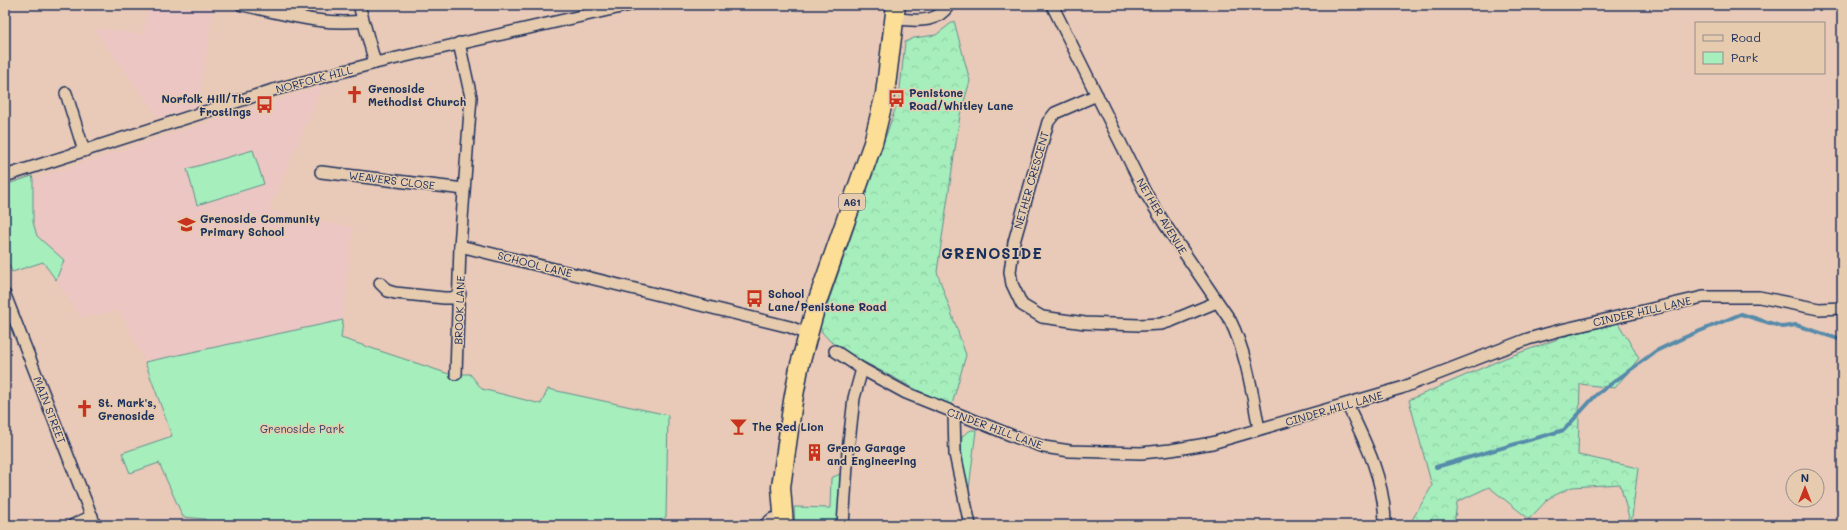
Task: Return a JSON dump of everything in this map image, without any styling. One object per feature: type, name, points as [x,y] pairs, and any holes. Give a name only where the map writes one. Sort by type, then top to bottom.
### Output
[{"type":"highway","name":"A61","points":[[784,521],[781,487],[795,388],[807,334],[822,286],[873,143],[885,94],[895,12]]},
{"type":"street","points":[[242,5],[326,22],[345,23],[363,21]]},
{"type":"street","points":[[359,5],[375,63]]},
{"type":"street","name":"NORFOLK HILL","points":[[5,176],[273,90],[459,43],[630,5]]},
{"type":"street","points":[[895,12],[928,20],[937,17],[948,5]]},
{"type":"street","name":"NETHER AVENUE","points":[[1052,5],[1145,192],[1237,334],[1243,354],[1259,429]]},
{"type":"street","points":[[459,43],[471,97],[460,246]]},
{"type":"street","points":[[66,93],[84,151]]},
{"type":"street","name":"NETHER CRESCENT","points":[[1097,95],[1055,113],[1048,122],[1014,242],[1010,262],[1012,284],[1022,305],[1042,317],[1062,321],[1139,325],[1172,322],[1217,302]]},
{"type":"street","name":"WEAVERS CLOSE","points":[[321,172],[464,189]]},
{"type":"street","name":"SCHOOL LANE","points":[[460,246],[790,327],[807,334]]},
{"type":"street","name":"BROOK LANE","points":[[456,374],[460,294],[460,246]]},
{"type":"street","points":[[380,283],[388,291],[395,293],[444,298],[452,298],[460,294]]},
{"type":"street","name":"MAIN STREET","points":[[5,295],[93,520]]},
{"type":"street","name":"CINDER HILL LANE","points":[[835,350],[862,369],[906,393],[954,414],[1044,447],[1070,451],[1141,453],[1171,450],[1212,443],[1401,388],[1542,335],[1704,297],[1759,297],[1819,309],[1842,308]]},
{"type":"street","points":[[843,525],[848,451],[854,398],[862,369]]},
{"type":"street","points":[[1347,404],[1374,462],[1382,493],[1385,525]]},
{"type":"street","points":[[954,414],[955,454],[970,525]]},
{"type":"street","points":[[765,525],[772,519],[784,521]]},
{"type":"street","points":[[72,525],[93,520]]},
{"type":"shaded area","points":[[149,5],[214,5],[198,106],[159,118],[93,28],[143,34]]},
{"type":"shaded area","name":"Grenoside Community Primary School","points":[[323,85],[269,210],[353,227],[343,320],[145,362],[120,311],[81,318],[56,280],[64,259],[37,236],[33,222],[33,179]]},
{"type":"green space","points":[[954,21],[970,81],[960,115],[937,272],[966,355],[951,408],[853,356],[830,341],[822,332],[820,326],[899,98],[905,42],[914,38],[936,35]]},
{"type":"green space","points":[[253,150],[264,184],[197,205],[187,169]]},
{"type":"green space","points":[[32,176],[33,222],[37,236],[64,260],[56,280],[43,262],[12,272],[5,255],[5,185]]},
{"type":"green space","name":"Grenoside Park","points":[[343,320],[341,338],[449,374],[470,374],[482,389],[541,404],[548,389],[668,415],[666,517],[654,525],[205,525],[205,519],[183,517],[159,463],[130,473],[122,453],[172,436],[145,362]]},
{"type":"green space","points":[[1618,323],[1639,358],[1615,388],[1580,384],[1578,455],[1638,468],[1631,525],[1620,484],[1572,487],[1549,498],[1529,519],[1489,487],[1457,502],[1454,525],[1409,525],[1432,486],[1409,400],[1505,358],[1569,335]]},
{"type":"green space","points":[[971,430],[976,430],[969,489],[963,463],[962,436]]},
{"type":"green space","points":[[840,474],[839,525],[795,525],[794,507],[830,508],[831,478]]},
{"type":"waterway","points":[[1436,467],[1564,430],[1596,395],[1656,351],[1741,314],[1783,327],[1796,325],[1842,340]]},
{"type":"place","name":"Grenoside Methodist Church","points":[[355,94]]},
{"type":"place","name":"Penistone Road/Whitley Lane","points":[[896,98]]},
{"type":"place","name":"Norfolk Hill/The Frostings","points":[[264,104]]},
{"type":"place","name":"Grenoside Community Primary School","points":[[187,224]]},
{"type":"place","name":"School Lane/Penistone Road","points":[[755,299]]},
{"type":"place","name":"St. Mark's, Grenoside","points":[[85,408]]},
{"type":"place","name":"The Red Lion","points":[[739,426]]},
{"type":"place","name":"Greno Garage and Engineering","points":[[814,453]]},
{"type":"district","name":"GRENOSIDE","points":[[992,253]]}]
